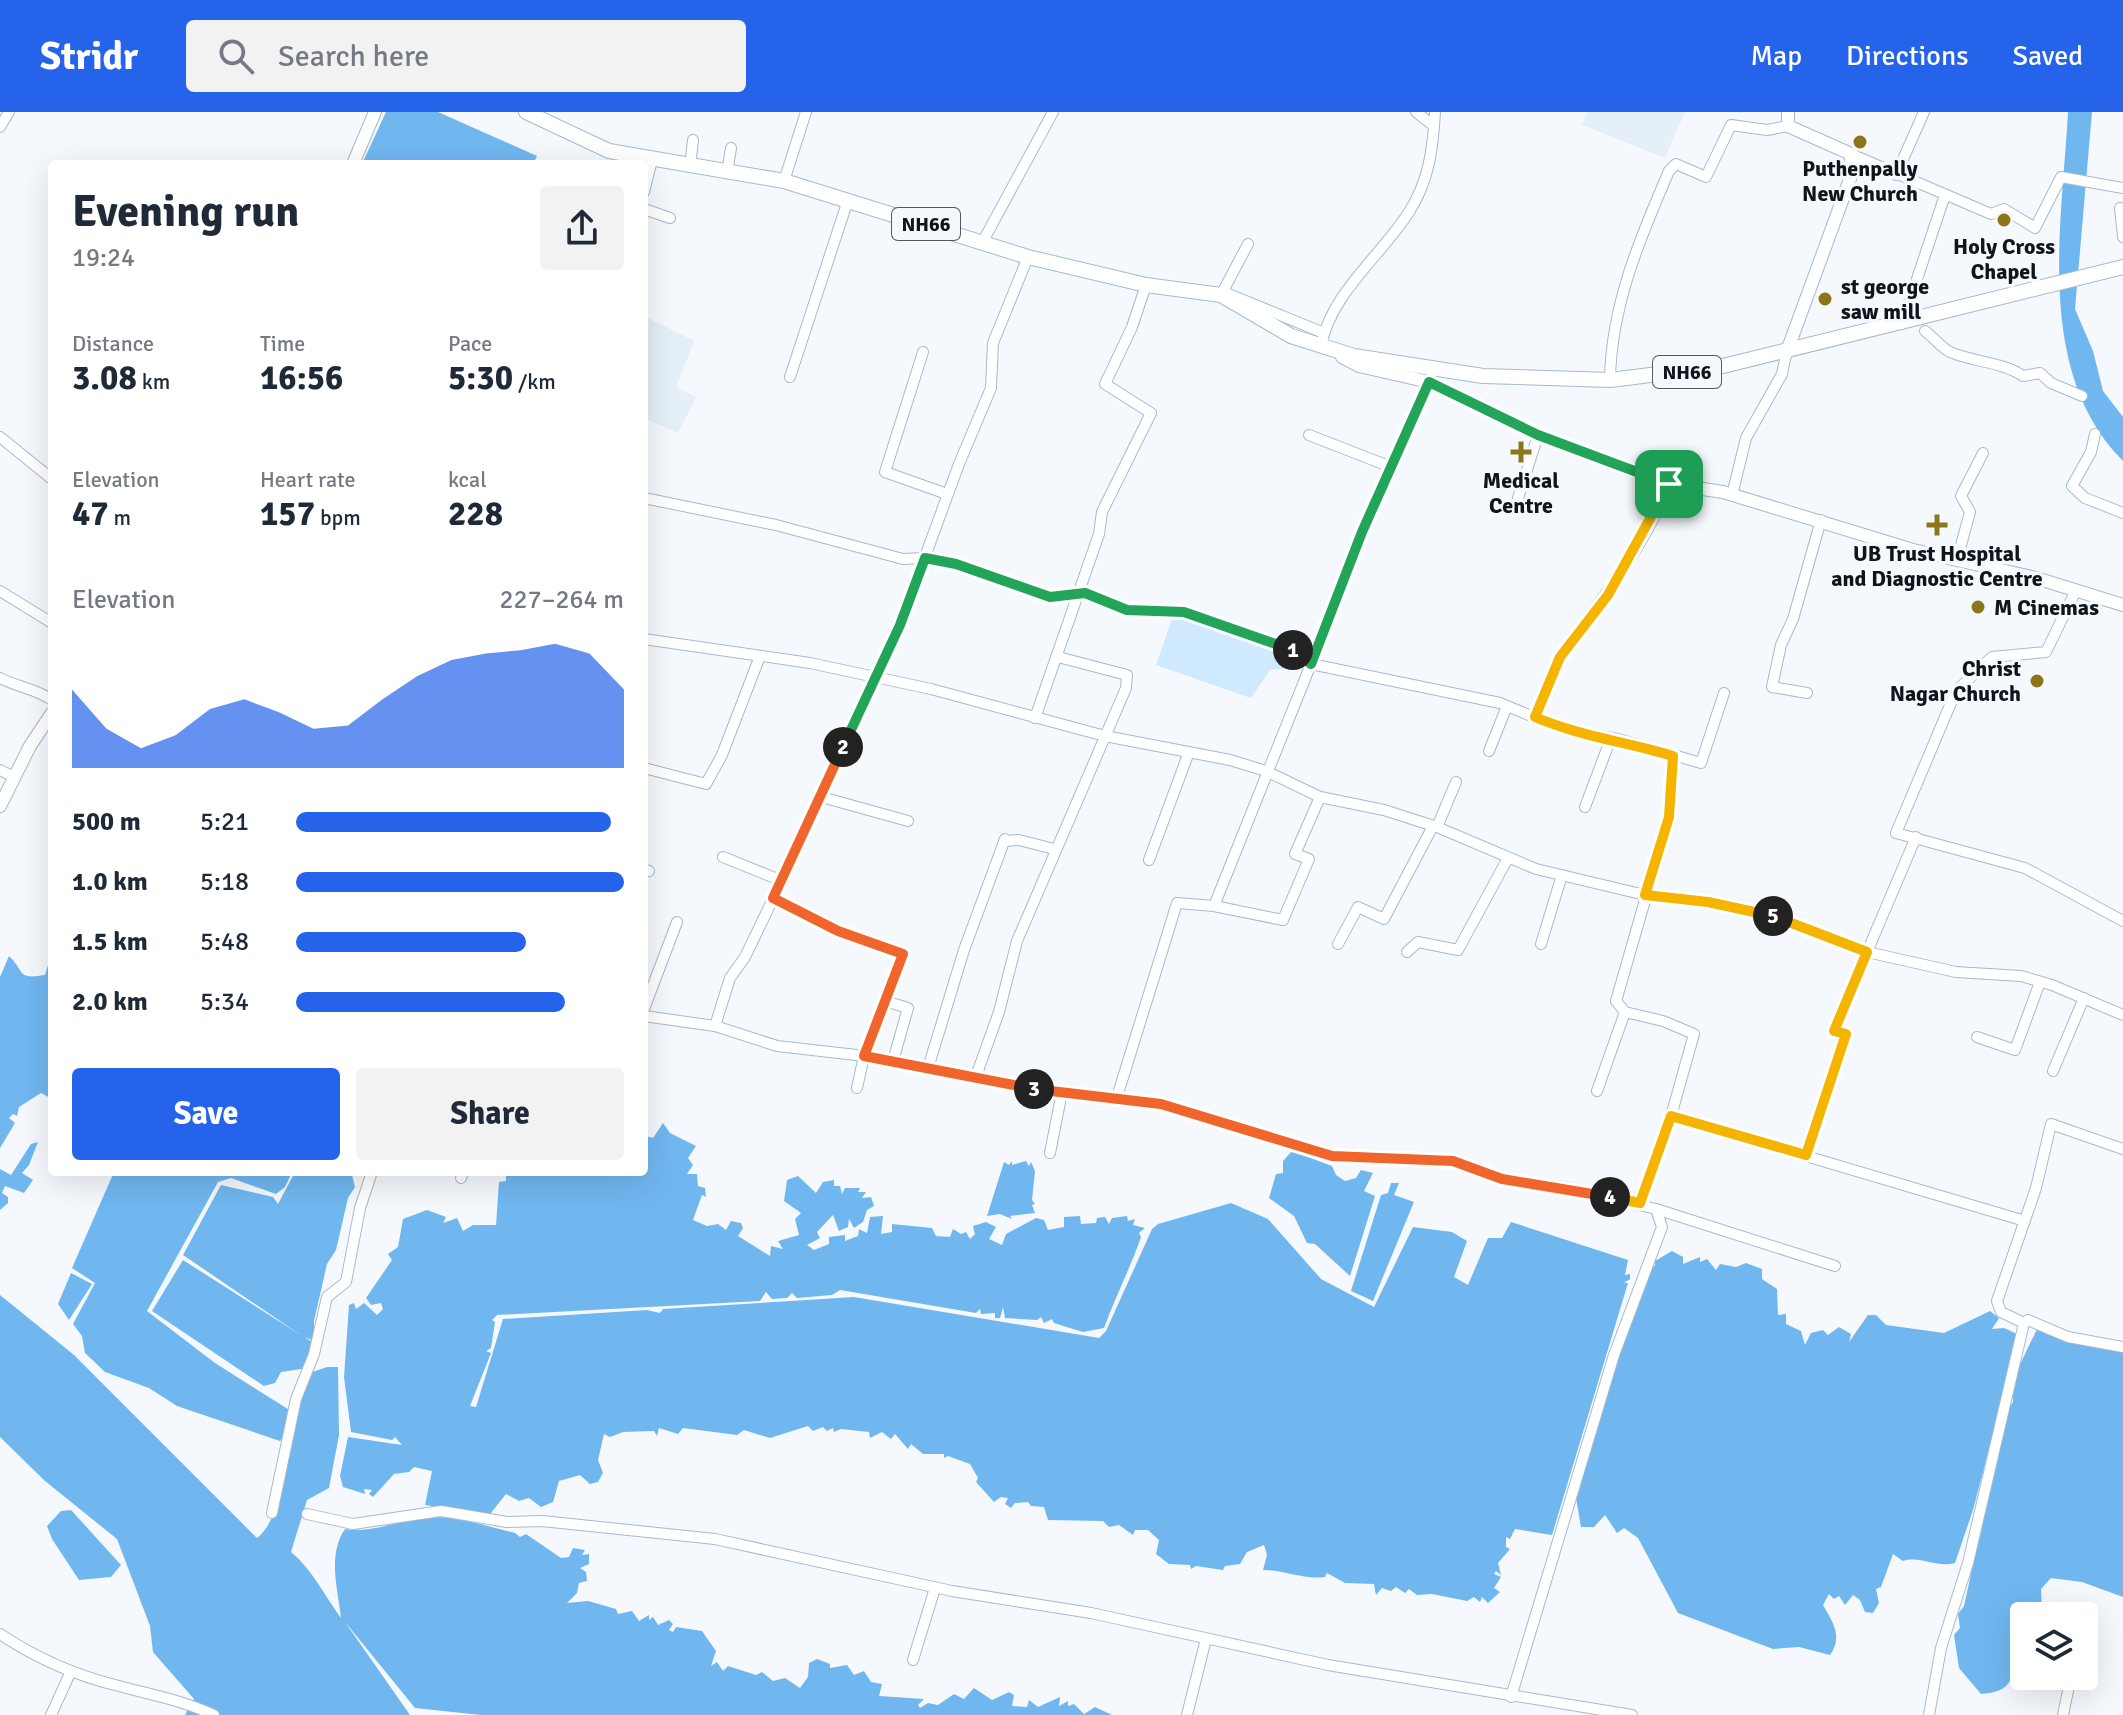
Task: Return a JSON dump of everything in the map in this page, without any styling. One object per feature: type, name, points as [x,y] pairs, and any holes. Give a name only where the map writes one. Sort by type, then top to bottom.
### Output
[{"type":"highway","name":"NH66","points":[[526,112],[609,151],[784,181],[1028,257],[1146,285],[1221,295],[1291,336],[1322,339],[1354,356],[1483,376],[1610,380],[1723,366],[1786,354],[2123,267]]},
{"type":"main road","points":[[355,160],[375,112]]},
{"type":"main road","points":[[1786,354],[1850,179],[1851,154],[1788,119]]},
{"type":"main road","points":[[1322,339],[1359,366],[1429,382],[1538,435],[1669,484],[1732,495],[1913,550],[2076,590],[2123,605]]},
{"type":"main road","points":[[0,806],[48,720]]},
{"type":"street","points":[[0,127],[9,112]]},
{"type":"street","points":[[784,181],[806,112]]},
{"type":"street","points":[[982,243],[1053,112]]},
{"type":"street","points":[[1416,112],[1434,126]]},
{"type":"street","points":[[1322,339],[1346,293],[1409,212],[1432,159],[1435,112]]},
{"type":"street","points":[[1896,175],[1924,112]]},
{"type":"street","points":[[1610,380],[1615,326],[1628,275],[1641,234],[1669,171],[1676,164],[1706,177],[1731,125],[1767,130],[1788,119]]},
{"type":"street","points":[[690,167],[693,140]]},
{"type":"street","points":[[727,173],[731,148]]},
{"type":"street","points":[[1851,154],[1991,214],[2004,209],[2035,228],[2061,177],[2123,188]]},
{"type":"street","points":[[648,176],[652,160]]},
{"type":"street","points":[[1902,324],[1945,195]]},
{"type":"street","points":[[790,377],[848,200]]},
{"type":"street","points":[[2120,208],[2123,237]]},
{"type":"street","points":[[648,210],[670,218]]},
{"type":"street","points":[[1221,295],[1248,244]]},
{"type":"street","points":[[715,1026],[730,978],[745,957],[876,677],[925,558],[947,494],[991,388],[993,343],[1028,257]]},
{"type":"street","points":[[1035,718],[1099,534],[1102,512],[1151,413],[1105,384],[1132,327],[1146,285]]},
{"type":"street","points":[[1925,331],[1949,352],[2011,368],[2023,376],[2040,373],[2051,383],[2082,396]]},
{"type":"street","points":[[923,352],[885,472],[947,494]]},
{"type":"street","points":[[1732,495],[1746,438],[1782,374],[1786,354]]},
{"type":"street","points":[[1214,906],[1245,835],[1266,771],[1429,382]]},
{"type":"street","points":[[2095,434],[2091,452],[2072,486],[2085,498],[2123,513]]},
{"type":"street","points":[[1309,435],[1391,467]]},
{"type":"street","points":[[1518,498],[1538,435]]},
{"type":"street","points":[[0,437],[48,476]]},
{"type":"street","points":[[1957,560],[1970,512],[1961,496],[1983,453]]},
{"type":"street","points":[[1535,717],[1560,657],[1608,595],[1651,523],[1669,484]]},
{"type":"street","points":[[648,499],[776,525],[903,559],[925,558],[956,564],[1050,597],[1085,593],[1127,610],[1184,612],[1295,651],[1311,664],[1507,706],[1565,730],[1611,738],[1701,763],[1724,693]]},
{"type":"street","points":[[1807,693],[1772,687],[1781,645],[1793,619],[1821,520]]},
{"type":"street","points":[[2076,590],[2046,652],[1992,657],[1956,691],[1896,833],[2025,868],[2123,921]]},
{"type":"street","points":[[0,591],[48,621]]},
{"type":"street","points":[[648,640],[876,677],[1105,736],[1266,771],[1320,797],[1384,810],[1435,827],[1508,858],[1562,875],[1645,895],[1759,911],[1867,952],[1956,972],[1985,972],[2040,982],[2123,1015]]},
{"type":"street","points":[[648,769],[706,784],[722,755],[760,656]]},
{"type":"street","points":[[975,1079],[999,1012],[1017,941],[1054,849],[1126,688],[1127,675],[1058,657]]},
{"type":"street","points":[[0,678],[23,690],[42,692],[48,697]]},
{"type":"street","points":[[1489,751],[1507,706]]},
{"type":"street","points":[[1585,807],[1611,738]]},
{"type":"street","points":[[1149,860],[1189,752]]},
{"type":"street","points":[[1640,1203],[1671,1116],[1694,1034],[1663,1021],[1625,1012],[1616,1001],[1669,817],[1673,756]]},
{"type":"street","points":[[0,770],[14,777]]},
{"type":"street","points":[[1338,944],[1358,907],[1384,919],[1456,782]]},
{"type":"street","points":[[818,796],[908,821]]},
{"type":"street","points":[[1117,1097],[1177,903],[1214,906],[1283,920],[1309,859],[1295,854],[1320,797]]},
{"type":"street","points":[[1806,1155],[1846,1034],[1834,1031],[1916,837]]},
{"type":"street","points":[[928,1068],[964,950],[1004,840],[1012,839],[1054,849]]},
{"type":"street","points":[[723,857],[780,880]]},
{"type":"street","points":[[1407,952],[1418,942],[1458,950],[1508,858]]},
{"type":"street","points":[[1541,944],[1562,875]]},
{"type":"street","points":[[773,898],[838,931],[903,954],[864,1056],[857,1088]]},
{"type":"street","points":[[648,998],[677,922]]},
{"type":"street","points":[[1977,1037],[2015,1050],[2040,982]]},
{"type":"street","points":[[2053,1071],[2084,998]]},
{"type":"street","points":[[885,1001],[908,1008],[893,1061]]},
{"type":"street","points":[[1597,1091],[1625,1012]]},
{"type":"street","points":[[648,1017],[715,1026],[777,1046],[864,1056],[975,1079],[1161,1104],[1332,1156],[1453,1161],[1502,1179],[1569,1188],[1640,1203],[1835,1266]]},
{"type":"street","points":[[1050,1153],[1062,1092]]},
{"type":"street","points":[[1671,1116],[2025,1221]]},
{"type":"street","points":[[2024,1323],[2001,1312],[1997,1301],[2025,1221],[2051,1124],[2123,1149]]},
{"type":"street","points":[[272,1513],[296,1399],[314,1354],[327,1297],[346,1282],[360,1208],[371,1176]]},
{"type":"street","points":[[1511,1697],[1610,1369],[1662,1227],[1656,1209]]},
{"type":"street","points":[[1929,1715],[1941,1648],[1968,1563],[2024,1323],[2028,1320],[2068,1337],[2123,1347]]},
{"type":"street","points":[[307,1514],[353,1524],[441,1511],[507,1522],[542,1521],[640,1529],[742,1544],[935,1588],[1091,1613],[1206,1639],[1511,1697],[1632,1715]]},
{"type":"street","points":[[913,1660],[935,1588]]},
{"type":"street","points":[[0,1634],[40,1658],[71,1671],[116,1686],[184,1701],[214,1715]]},
{"type":"street","points":[[1187,1715],[1206,1639]]},
{"type":"street","points":[[51,1715],[71,1671]]},
{"type":"street","points":[[2063,1715],[2068,1690]]},
{"type":"shaded area","points":[[1588,112],[1685,112],[1665,158],[1582,125]]},
{"type":"shaded area","points":[[648,318],[694,341],[676,387],[696,397],[678,433],[648,420]]},
{"type":"shaded area","points":[[1173,616],[1289,656],[1285,669],[1270,670],[1251,698],[1156,665]]},
{"type":"water","points":[[386,112],[438,112],[537,156],[535,160],[364,160]]},
{"type":"water","points":[[2068,112],[2092,112],[2075,309],[2093,351],[2103,391],[2123,417],[2123,461],[2095,425],[2076,385],[2065,341],[2059,249]]},
{"type":"water","points":[[9,956],[25,975],[45,975],[48,965],[48,1097],[41,1093],[19,1107],[17,1116],[13,1114],[9,1118],[15,1123],[0,1148],[0,977]]},
{"type":"water","points":[[663,1123],[670,1133],[696,1146],[688,1158],[693,1165],[687,1174],[697,1174],[698,1186],[705,1188],[706,1197],[702,1195],[693,1220],[707,1226],[718,1224],[726,1230],[731,1221],[741,1223],[743,1228],[738,1236],[770,1256],[771,1246],[783,1249],[778,1241],[799,1235],[795,1219],[801,1213],[784,1201],[787,1180],[798,1176],[816,1193],[823,1182],[834,1180],[834,1186],[840,1186],[842,1194],[845,1188],[860,1188],[858,1192],[866,1192],[862,1198],[871,1197],[874,1206],[867,1210],[863,1222],[854,1228],[849,1219],[848,1227],[839,1231],[833,1215],[817,1232],[820,1238],[807,1245],[814,1250],[829,1244],[829,1237],[845,1235],[845,1241],[858,1236],[859,1229],[867,1233],[870,1217],[883,1216],[881,1234],[892,1232],[892,1224],[932,1228],[936,1236],[950,1237],[953,1229],[961,1234],[966,1232],[970,1239],[975,1234],[973,1226],[986,1222],[996,1227],[989,1239],[1002,1245],[1006,1234],[1036,1218],[1044,1220],[1048,1230],[1064,1227],[1064,1217],[1080,1216],[1081,1224],[1096,1223],[1097,1218],[1105,1217],[1109,1224],[1112,1218],[1127,1216],[1128,1221],[1135,1219],[1133,1225],[1145,1228],[1139,1233],[1141,1237],[1137,1249],[1104,1328],[1083,1332],[1054,1323],[1052,1319],[1044,1323],[1041,1317],[1037,1320],[1005,1318],[1003,1307],[1000,1318],[995,1318],[995,1313],[981,1314],[980,1309],[976,1313],[840,1290],[832,1295],[797,1298],[792,1293],[787,1298],[772,1299],[766,1292],[760,1301],[497,1315],[492,1320],[495,1322],[491,1348],[486,1351],[491,1353],[470,1406],[476,1407],[503,1319],[647,1310],[660,1313],[663,1309],[854,1297],[1099,1338],[1106,1331],[1152,1229],[1158,1224],[1231,1203],[1268,1219],[1321,1279],[1374,1307],[1413,1227],[1452,1232],[1467,1241],[1454,1277],[1468,1285],[1488,1238],[1502,1238],[1511,1222],[1628,1260],[1625,1275],[1630,1274],[1630,1279],[1624,1283],[1628,1283],[1552,1535],[1515,1529],[1510,1539],[1506,1537],[1506,1547],[1510,1549],[1498,1563],[1501,1575],[1496,1571],[1494,1574],[1501,1577],[1494,1588],[1500,1592],[1488,1603],[1482,1597],[1480,1602],[1474,1597],[1467,1601],[1432,1594],[1417,1595],[1409,1589],[1405,1593],[1396,1587],[1391,1591],[1382,1588],[1376,1595],[1374,1584],[1345,1583],[1327,1573],[1325,1577],[1317,1578],[1263,1570],[1267,1555],[1264,1545],[1247,1552],[1240,1564],[1225,1566],[1223,1570],[1196,1566],[1191,1569],[1190,1565],[1169,1564],[1156,1554],[1159,1540],[1148,1530],[1135,1530],[1133,1535],[1119,1525],[1109,1527],[1103,1521],[1048,1520],[1044,1507],[1031,1506],[1028,1502],[1015,1503],[1011,1508],[1005,1504],[1008,1498],[1001,1497],[994,1502],[976,1482],[978,1478],[970,1464],[948,1456],[944,1458],[944,1454],[923,1454],[911,1444],[908,1449],[895,1434],[891,1439],[882,1432],[870,1438],[869,1432],[841,1429],[834,1432],[833,1428],[827,1431],[823,1427],[813,1431],[808,1426],[770,1438],[744,1430],[737,1435],[683,1428],[678,1434],[659,1428],[657,1436],[654,1431],[623,1432],[610,1437],[604,1434],[598,1460],[603,1473],[598,1482],[590,1484],[580,1475],[559,1481],[553,1502],[541,1507],[529,1498],[519,1501],[506,1494],[490,1514],[425,1505],[432,1471],[414,1467],[409,1472],[394,1474],[373,1497],[369,1494],[372,1490],[364,1489],[365,1494],[343,1487],[340,1476],[348,1437],[402,1445],[395,1437],[392,1440],[351,1432],[344,1377],[349,1305],[354,1303],[356,1309],[364,1303],[377,1315],[383,1309],[381,1303],[371,1305],[366,1298],[392,1260],[388,1254],[398,1247],[403,1219],[427,1210],[446,1217],[443,1223],[457,1218],[463,1231],[473,1225],[496,1225],[499,1182],[506,1181],[506,1176],[648,1176],[648,1137],[653,1138]]},
{"type":"water","points":[[38,1142],[29,1165],[22,1173],[33,1180],[24,1193],[5,1186],[2,1193],[8,1197],[8,1203],[0,1210],[0,1169],[11,1175],[31,1144]]},
{"type":"water","points":[[1292,1151],[1332,1166],[1336,1175],[1345,1181],[1356,1178],[1361,1170],[1373,1173],[1364,1191],[1375,1196],[1350,1276],[1315,1244],[1307,1243],[1294,1216],[1269,1198],[1276,1174],[1283,1173],[1283,1161]]},
{"type":"water","points":[[1012,1161],[1012,1165],[1026,1161],[1029,1166],[1031,1162],[1035,1171],[1032,1200],[1035,1204],[1032,1205],[1035,1213],[1010,1216],[1012,1219],[1000,1214],[987,1216],[1004,1162],[1009,1165]]},
{"type":"water","points":[[112,1176],[290,1176],[285,1187],[276,1194],[231,1178],[218,1182],[147,1311],[215,1363],[291,1411],[288,1434],[280,1441],[177,1406],[149,1388],[105,1372],[85,1353],[82,1336],[73,1324],[95,1283],[72,1268]]},
{"type":"water","points":[[293,1176],[352,1176],[355,1187],[348,1198],[336,1250],[327,1264],[314,1321],[314,1341],[304,1337],[314,1343],[308,1368],[281,1372],[275,1383],[264,1386],[152,1311],[183,1260],[302,1336],[183,1255],[221,1185],[273,1197],[278,1204]]},
{"type":"water","points":[[1391,1183],[1399,1183],[1394,1195],[1414,1202],[1373,1301],[1351,1291],[1381,1195],[1388,1193]]},
{"type":"water","points":[[1672,1251],[1683,1257],[1683,1264],[1700,1257],[1700,1262],[1707,1259],[1716,1270],[1720,1264],[1736,1267],[1746,1263],[1762,1269],[1762,1279],[1777,1289],[1778,1315],[1786,1314],[1786,1324],[1801,1331],[1805,1345],[1811,1333],[1823,1330],[1828,1335],[1839,1327],[1851,1334],[1849,1342],[1868,1315],[1876,1315],[1886,1325],[1944,1333],[1990,1311],[1999,1318],[1992,1329],[2004,1328],[2019,1335],[1973,1510],[1955,1563],[1941,1564],[1916,1559],[1903,1561],[1893,1554],[1881,1587],[1876,1589],[1879,1603],[1873,1613],[1865,1612],[1860,1600],[1853,1595],[1845,1605],[1839,1596],[1834,1599],[1829,1594],[1823,1605],[1836,1636],[1830,1655],[1799,1647],[1773,1649],[1678,1613],[1638,1538],[1624,1528],[1617,1533],[1605,1515],[1594,1527],[1581,1527],[1576,1498],[1626,1328],[1652,1265],[1655,1266],[1655,1261]]},
{"type":"water","points":[[71,1273],[92,1284],[69,1320],[58,1304]]},
{"type":"water","points":[[0,1295],[74,1355],[257,1538],[276,1508],[282,1487],[298,1377],[327,1367],[338,1367],[339,1435],[329,1488],[307,1500],[291,1552],[311,1574],[341,1618],[335,1561],[345,1529],[374,1528],[420,1518],[456,1519],[515,1533],[520,1537],[526,1534],[561,1558],[569,1557],[573,1548],[585,1550],[582,1555],[589,1554],[589,1564],[580,1568],[586,1572],[587,1581],[579,1583],[577,1593],[567,1603],[588,1601],[616,1609],[618,1614],[632,1611],[639,1621],[649,1615],[649,1620],[653,1617],[658,1625],[669,1620],[673,1624],[669,1630],[673,1632],[676,1627],[702,1631],[716,1651],[711,1666],[717,1662],[723,1671],[728,1666],[756,1675],[762,1672],[773,1681],[785,1678],[800,1688],[808,1677],[809,1663],[817,1659],[830,1664],[830,1668],[847,1665],[854,1675],[864,1671],[871,1682],[882,1684],[879,1696],[924,1699],[918,1705],[920,1708],[928,1703],[938,1705],[954,1694],[964,1699],[974,1688],[992,1700],[1009,1692],[1014,1695],[1012,1706],[1027,1707],[1029,1700],[1038,1707],[1060,1697],[1059,1706],[1068,1701],[1068,1706],[1074,1704],[1084,1714],[1095,1707],[1112,1715],[481,1715],[415,1708],[345,1622],[410,1715],[185,1715],[194,1699],[153,1652],[150,1626],[117,1539],[45,1481],[0,1437]]},
{"type":"water","points":[[2037,1329],[2077,1344],[2123,1351],[2123,1597],[2082,1582],[2051,1578],[2041,1589],[2042,1602],[2010,1602],[2010,1681],[2002,1689],[1981,1694],[1959,1668],[1954,1635],[1960,1628],[1958,1614],[1964,1606],[2006,1413],[2013,1402],[2012,1381]]},
{"type":"water","points":[[71,1510],[121,1565],[111,1577],[79,1580],[52,1539],[47,1526],[61,1511]]},
{"type":"place","name":"Puthenpally New Church","points":[[1860,142]]},
{"type":"place","name":"Holy Cross Chapel","points":[[2004,220]]},
{"type":"place","name":"st george saw mill","points":[[1825,299]]},
{"type":"place","name":"Medical Centre","points":[[1521,452]]},
{"type":"place","name":"UB Trust Hospital and Diagnostic Centre","points":[[1937,525]]},
{"type":"place","name":"M Cinemas","points":[[1978,607]]},
{"type":"place","name":"Christ Nagar Church","points":[[2037,681]]},
{"type":"route","points":[[1429,382],[1538,435],[1669,484],[1645,533],[1608,595],[1560,657],[1535,717],[1565,730],[1618,739],[1673,756],[1669,817],[1645,895],[1759,911],[1867,952],[1834,1031],[1846,1034],[1806,1155],[1671,1116],[1640,1203],[1569,1188],[1502,1179],[1453,1161],[1332,1156],[1161,1104],[1021,1088],[864,1056],[903,954],[838,931],[773,898],[818,796],[882,666],[925,558],[956,564],[1000,582],[1050,597],[1085,593],[1127,610],[1184,612],[1295,651],[1311,664],[1362,532],[1429,382]]}]
